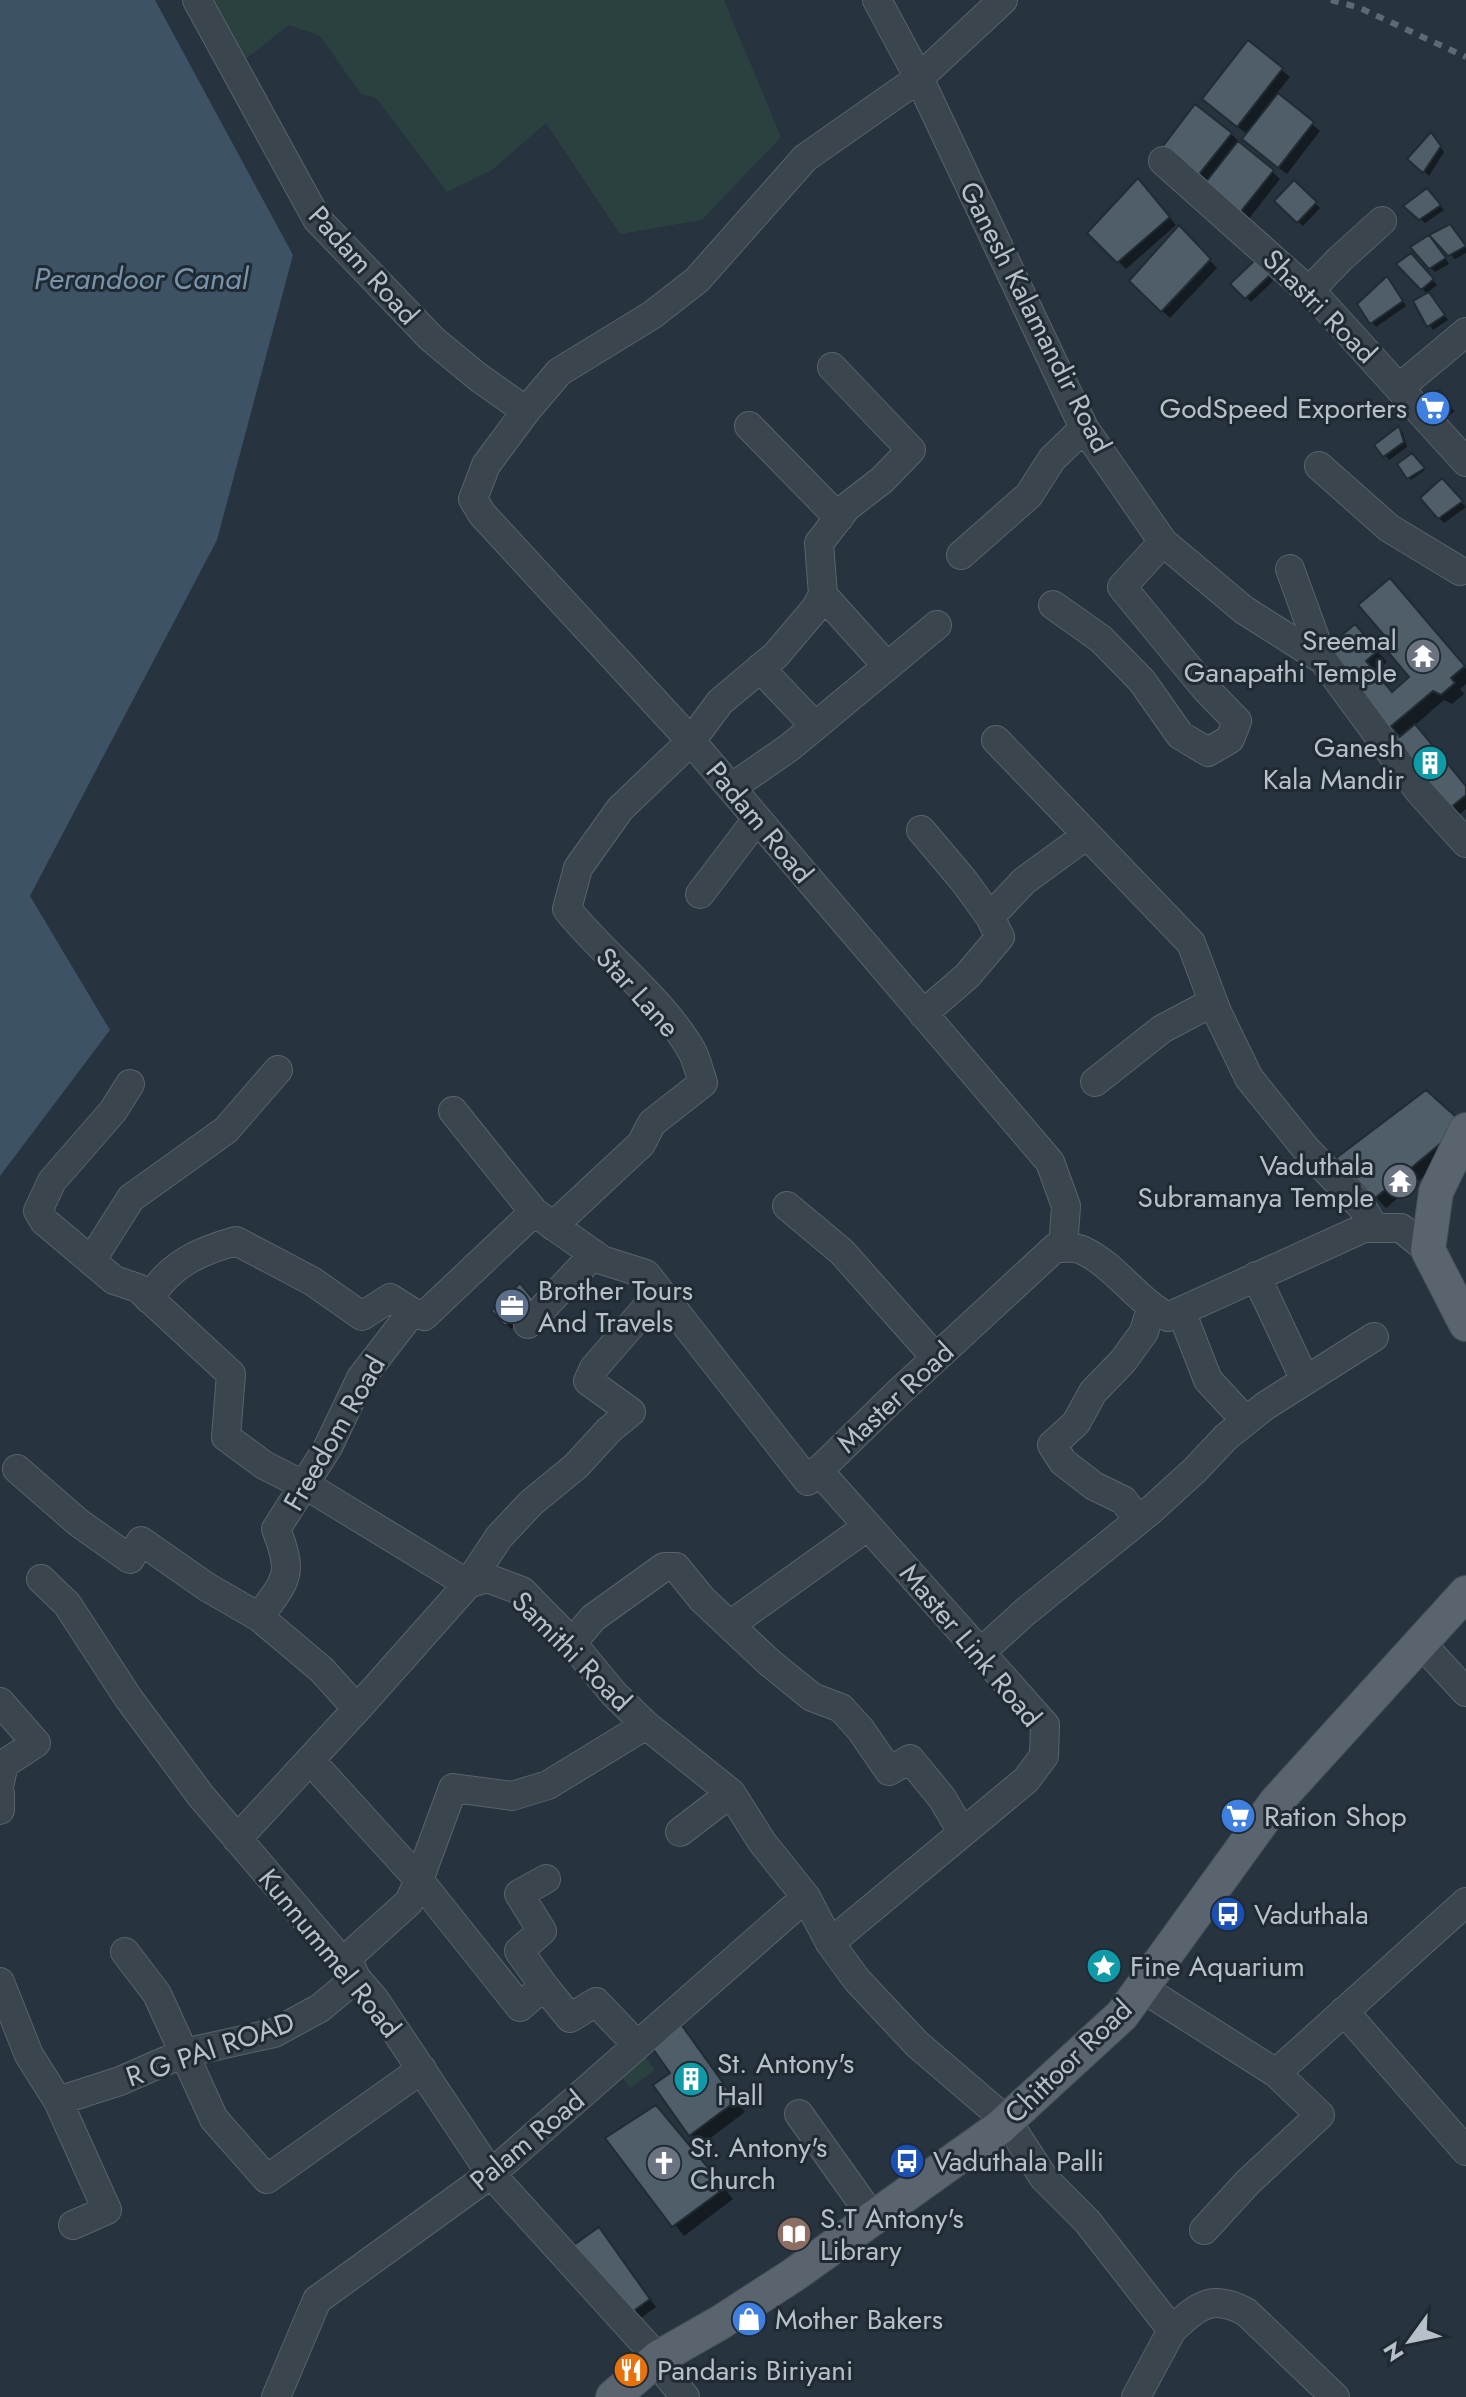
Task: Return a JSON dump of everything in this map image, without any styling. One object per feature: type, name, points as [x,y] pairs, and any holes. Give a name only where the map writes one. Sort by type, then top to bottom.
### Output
[{"type":"main road","points":[[1466,1130],[1436,1192],[1428,1250],[1466,1324]]},
{"type":"main road","name":"Chittoor Road","points":[[613,2397],[656,2359],[721,2322],[1007,2121],[1122,2015],[1276,1802],[1466,1593]]},
{"type":"street","name":"Padam Road","points":[[197,0],[317,219],[432,339],[526,411]]},
{"type":"street","name":"Ganesh Kalamandir Road","points":[[877,0],[919,78],[1084,428],[1163,542],[1244,610],[1323,660],[1419,791],[1466,843]]},
{"type":"street","name":"Padam Road","points":[[1003,0],[919,78],[805,158],[697,280],[652,315],[559,372],[486,465],[473,499],[482,514],[691,741],[1050,1162],[1066,1206],[1063,1248]]},
{"type":"street","name":"Shastri Road","points":[[1163,161],[1309,291],[1466,462]]},
{"type":"street","points":[[1309,291],[1382,221]]},
{"type":"street","points":[[1399,388],[1466,332]]},
{"type":"street","points":[[691,741],[720,702],[776,655],[815,609],[823,595],[819,543],[847,507],[882,480],[911,450],[832,367]]},
{"type":"street","points":[[749,426],[839,518]]},
{"type":"street","points":[[961,555],[1029,495],[1052,459],[1084,428]]},
{"type":"street","points":[[1319,466],[1389,528],[1457,573]]},
{"type":"street","points":[[1053,605],[1101,639],[1132,670],[1180,735],[1208,752],[1219,746],[1230,739],[1237,721],[1205,688],[1122,587],[1163,542]]},
{"type":"street","points":[[1290,569],[1323,660]]},
{"type":"street","points":[[823,595],[887,666]]},
{"type":"street","points":[[731,788],[790,747],[937,625]]},
{"type":"street","points":[[760,668],[815,726]]},
{"type":"street","points":[[996,740],[1191,943],[1213,1002],[1249,1078],[1306,1149],[1361,1206],[1375,1228]]},
{"type":"street","name":"Star Lane","points":[[543,1219],[641,1144],[652,1123],[703,1083],[693,1053],[657,1005],[590,938],[567,909],[578,868],[620,809],[691,741]]},
{"type":"street","points":[[700,894],[757,819]]},
{"type":"street","points":[[921,830],[964,881],[990,917],[1000,937],[967,976],[923,1014]]},
{"type":"street","points":[[990,917],[1024,881],[1087,835]]},
{"type":"street","points":[[1095,1082],[1162,1029],[1213,1002]]},
{"type":"street","points":[[91,1261],[131,1198],[226,1130],[278,1070]]},
{"type":"street","points":[[130,1084],[113,1111],[52,1181],[38,1211],[44,1221],[114,1280],[138,1288],[231,1374],[226,1437],[264,1465],[305,1486],[468,1584]]},
{"type":"street","name":"Master Road","points":[[453,1111],[543,1219],[602,1260],[646,1274],[808,1481],[1056,1247],[1063,1248]]},
{"type":"street","points":[[787,1206],[842,1252],[936,1358]]},
{"type":"street","name":"Freedom Road","points":[[259,1617],[285,1582],[287,1557],[276,1529],[305,1486],[351,1404],[361,1378],[412,1312],[424,1316],[543,1219]]},
{"type":"street","points":[[1063,1248],[1080,1249],[1107,1267],[1151,1308],[1168,1317],[1364,1228],[1401,1228],[1428,1250]]},
{"type":"street","points":[[149,1299],[160,1281],[202,1250],[236,1241],[312,1281],[362,1316],[390,1298],[412,1312]]},
{"type":"street","points":[[528,1324],[594,1254]]},
{"type":"street","points":[[1256,1276],[1305,1380]]},
{"type":"street","points":[[237,1839],[468,1584],[499,1537],[531,1503],[576,1466],[609,1430],[631,1412],[588,1381],[594,1368],[660,1292]]},
{"type":"street","points":[[1139,1520],[1123,1500],[1094,1486],[1063,1462],[1052,1445],[1076,1423],[1093,1392],[1123,1361],[1144,1332],[1151,1308]]},
{"type":"street","points":[[1181,1311],[1208,1380],[1246,1421]]},
{"type":"street","points":[[981,1652],[1025,1612],[1139,1520],[1246,1421],[1374,1337]]},
{"type":"street","points":[[17,1469],[79,1523],[130,1559],[141,1541],[207,1587],[259,1617],[322,1670],[357,1709]]},
{"type":"street","name":"Master Link Road","points":[[818,1470],[1045,1725],[1044,1756],[1026,1780],[830,1943]]},
{"type":"street","points":[[730,1625],[868,1526]]},
{"type":"street","points":[[572,1643],[593,1618],[664,1567],[676,1567],[702,1599],[812,1697],[841,1708],[861,1730],[889,1771],[910,1759],[942,1798],[962,1832]]},
{"type":"street","name":"Samithi Road","points":[[468,1584],[487,1578],[522,1591],[572,1643],[614,1694],[646,1725],[731,1793],[762,1842],[806,1897],[830,1943],[857,1980],[917,2044],[1007,2121],[1044,2178],[1087,2221],[1172,2330]]},
{"type":"street","name":"Kunnummel Road","points":[[41,1579],[67,1604],[129,1699],[237,1839],[375,2000],[491,2174],[656,2359],[685,2397]]},
{"type":"street","points":[[1421,1643],[1466,1692]]},
{"type":"street","points":[[0,1702],[36,1743],[4,1764],[0,1782]]},
{"type":"street","points":[[356,1978],[347,1958],[409,1902],[453,1788],[512,1796],[548,1785],[646,1725]]},
{"type":"street","points":[[310,1760],[419,1880],[520,2007],[544,1986]]},
{"type":"street","points":[[0,1793],[0,1810]]},
{"type":"street","points":[[680,1832],[731,1793]]},
{"type":"street","points":[[546,1879],[519,1894],[542,1931],[519,1951],[570,2018],[596,2002],[637,2045]]},
{"type":"street","name":"Palam Road","points":[[276,2397],[317,2300],[491,2174],[806,1897]]},
{"type":"street","points":[[1276,2073],[1466,1902]]},
{"type":"street","points":[[125,1952],[157,1994],[214,2119],[267,2179],[422,2069]]},
{"type":"street","name":"R G PAI ROAD","points":[[58,2101],[120,2081],[184,2053],[274,2033],[320,2008],[356,1978]]},
{"type":"street","points":[[0,1982],[29,2055],[58,2101],[107,2210],[73,2225]]},
{"type":"street","points":[[1142,1988],[1276,2073],[1320,2115],[1248,2182],[1204,2230]]},
{"type":"street","points":[[1344,2011],[1466,2151]]},
{"type":"street","points":[[799,2114],[873,2218]]},
{"type":"street","points":[[1136,2397],[1172,2330],[1204,2304],[1216,2301],[1234,2305],[1246,2312],[1335,2397]]},
{"type":"green space","points":[[203,0],[724,0],[781,137],[702,220],[620,234],[546,123],[492,170],[447,192],[376,98],[361,94],[320,36],[289,25],[235,67]]},
{"type":"green space","points":[[641,2052],[655,2070],[630,2088],[617,2070]]},
{"type":"water","name":"Perandoor Canal","points":[[0,0],[155,0],[293,255],[217,540],[30,896],[110,1030],[0,1176]]},
{"type":"building","points":[[1248,40],[1283,68],[1237,127],[1202,99]]},
{"type":"building","points":[[1278,93],[1314,122],[1278,168],[1242,139]]},
{"type":"building","points":[[1195,104],[1232,133],[1196,178],[1160,150]]},
{"type":"building","points":[[1431,132],[1441,146],[1423,173],[1407,159]]},
{"type":"building","points":[[1238,141],[1274,170],[1238,215],[1202,187]]},
{"type":"building","points":[[1138,178],[1170,217],[1117,263],[1087,233]]},
{"type":"building","points":[[1294,180],[1317,202],[1297,223],[1274,201]]},
{"type":"building","points":[[1427,188],[1441,205],[1419,220],[1403,206]]},
{"type":"building","points":[[1450,224],[1466,246],[1448,256],[1429,235]]},
{"type":"building","points":[[1179,225],[1211,259],[1161,312],[1129,281]]},
{"type":"building","points":[[1429,235],[1446,258],[1429,269],[1410,247]]},
{"type":"building","points":[[1411,253],[1434,279],[1421,290],[1396,264]]},
{"type":"building","points":[[1255,260],[1270,275],[1245,299],[1230,284]]},
{"type":"building","points":[[1387,276],[1403,301],[1370,324],[1357,304]]},
{"type":"building","points":[[1429,292],[1445,315],[1427,327],[1413,301]]},
{"type":"building","name":"GodSpeed Exporters","points":[[1440,389],[1437,404],[1452,406],[1427,426],[1413,411]]},
{"type":"building","points":[[1399,426],[1404,442],[1383,457],[1374,445]]},
{"type":"building","points":[[1412,453],[1425,468],[1407,479],[1397,464]]},
{"type":"building","points":[[1442,478],[1463,501],[1438,519],[1420,498]]},
{"type":"building","name":"Sreemal Ganapathi Temple","points":[[1390,578],[1465,666],[1451,678],[1455,683],[1441,695],[1433,691],[1389,728],[1323,651],[1355,624],[1378,651],[1366,661],[1392,692],[1409,677],[1383,646],[1389,641],[1358,605]]},
{"type":"building","name":"Ganesh Kala Mandir","points":[[1415,724],[1466,786],[1466,795],[1450,808],[1395,741]]},
{"type":"building","points":[[1426,1090],[1464,1124],[1374,1199],[1336,1158]]},
{"type":"building","name":"Brother Tours And Travels","points":[[520,1283],[534,1300],[505,1326],[491,1311]]},
{"type":"building","name":"St. Antony's Hall","points":[[678,2020],[736,2101],[689,2136],[653,2085],[670,2073],[648,2042]]},
{"type":"building","name":"St. Antony's Church","points":[[656,2105],[725,2188],[672,2227],[605,2138]]},
{"type":"building","points":[[599,2227],[650,2299],[625,2317],[571,2247]]},
{"type":"railway","points":[[1331,0],[1360,8],[1466,57]]},
{"type":"place","name":"GodSpeed Exporters","points":[[1433,408]]},
{"type":"place","name":"Sreemal Ganapathi Temple","points":[[1423,656]]},
{"type":"place","name":"Ganesh Kala Mandir","points":[[1430,763]]},
{"type":"place","name":"Vaduthala Subramanya Temple","points":[[1400,1181]]},
{"type":"place","name":"Brother Tours And Travels","points":[[512,1306]]},
{"type":"place","name":"Ration Shop","points":[[1238,1816]]},
{"type":"place","name":"Vaduthala","points":[[1228,1914]]},
{"type":"place","name":"Fine Aquarium","points":[[1104,1966]]},
{"type":"place","name":"St. Antony's Hall","points":[[691,2079]]},
{"type":"place","name":"Vaduthala Palli","points":[[907,2161]]},
{"type":"place","name":"St. Antony's Church","points":[[664,2163]]},
{"type":"place","name":"S.T Antony's Library","points":[[794,2234]]},
{"type":"place","name":"Mother Bakers","points":[[749,2319]]},
{"type":"place","name":"Pandaris Biriyani","points":[[631,2370]]}]
